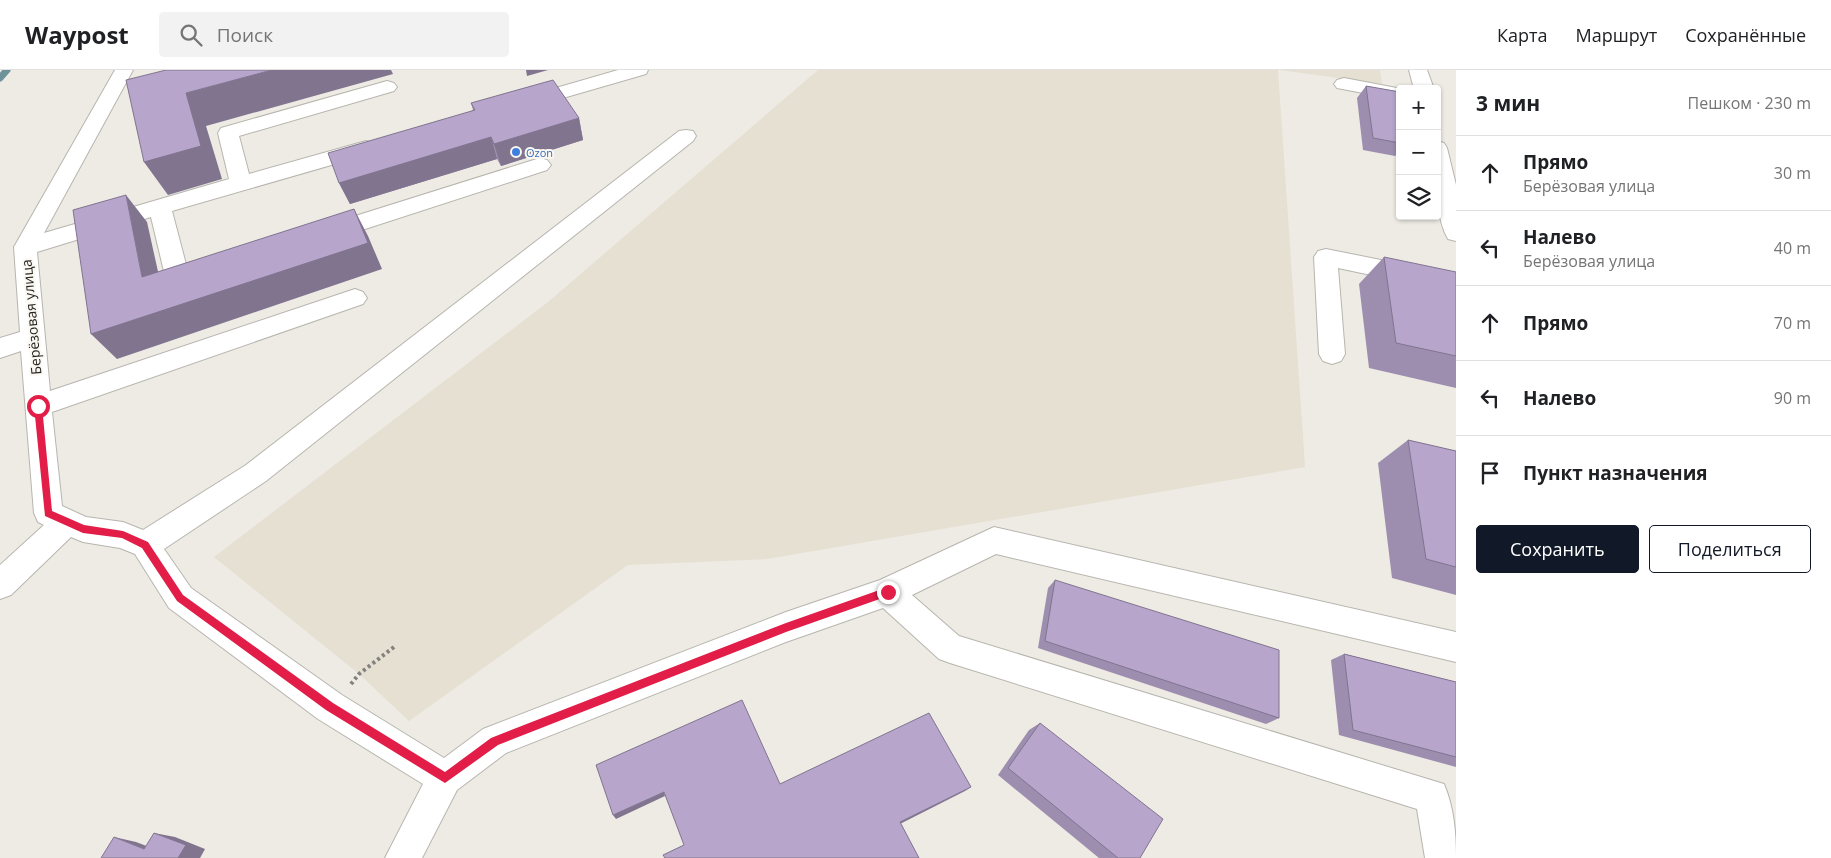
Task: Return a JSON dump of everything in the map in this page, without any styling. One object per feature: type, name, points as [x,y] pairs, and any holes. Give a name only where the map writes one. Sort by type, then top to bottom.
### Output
[{"type":"street","name":"Берёзовая улица","points":[[124,70],[25,247],[48,513],[83,529],[123,535],[145,545]]},
{"type":"street","points":[[505,109],[638,70]]},
{"type":"street","points":[[1418,70],[1423,85]]},
{"type":"street","points":[[1344,84],[1396,93]]},
{"type":"street","points":[[241,184],[228,133],[387,87]]},
{"type":"street","points":[[445,778],[330,707],[180,598],[145,545],[256,472],[686,136]]},
{"type":"street","points":[[25,247],[383,143]]},
{"type":"street","points":[[308,240],[540,165]]},
{"type":"street","points":[[1441,165],[1455,224]]},
{"type":"street","points":[[160,207],[179,284],[216,271]]},
{"type":"street","points":[[1332,354],[1326,257],[1456,284]]},
{"type":"street","points":[[38,406],[355,298]]},
{"type":"street","points":[[0,348],[32,338]]},
{"type":"street","points":[[0,585],[67,522]]},
{"type":"street","points":[[403,858],[445,778],[495,742],[786,627],[888,592],[994,540],[1456,647]]},
{"type":"street","points":[[888,592],[950,648],[1432,796],[1442,858]]},
{"type":"path","points":[[330,707],[359,674],[394,647]]},
{"type":"shaded area","points":[[818,70],[1278,70],[1305,467],[767,559],[628,565],[409,721],[359,674],[214,557],[548,302]]},
{"type":"shaded area","points":[[1280,70],[1380,70],[1382,84]]},
{"type":"building","points":[[166,70],[272,70],[186,93],[201,146],[144,162],[126,80]]},
{"type":"building","points":[[553,80],[579,118],[494,144],[491,137],[339,183],[328,153],[475,110],[471,103]]},
{"type":"building","points":[[1366,86],[1396,91],[1396,142],[1373,138]]},
{"type":"building","points":[[126,195],[142,277],[354,209],[368,243],[91,334],[73,210]]},
{"type":"building","points":[[1384,257],[1456,272],[1456,356],[1396,343]]},
{"type":"building","points":[[1408,440],[1456,451],[1456,567],[1426,559]]},
{"type":"building","points":[[1055,580],[1279,650],[1279,718],[1045,641]]},
{"type":"building","points":[[1344,654],[1456,682],[1456,757],[1353,730]]},
{"type":"building","points":[[742,700],[780,784],[929,713],[971,787],[900,822],[919,858],[665,858],[663,855],[684,845],[664,792],[613,815],[596,765]]},
{"type":"building","points":[[1040,723],[1163,819],[1140,858],[1118,858],[1008,768]]},
{"type":"building","points":[[154,833],[186,845],[178,858],[101,858],[114,837],[144,849]]},
{"type":"waterway","points":[[0,78],[7,70]]},
{"type":"place","name":"Ozon","points":[[516,152]]},
{"type":"route","points":[[38,406],[48,513],[83,529],[123,535],[145,545],[180,598],[330,707],[445,778],[495,742],[786,627],[888,592]]}]
